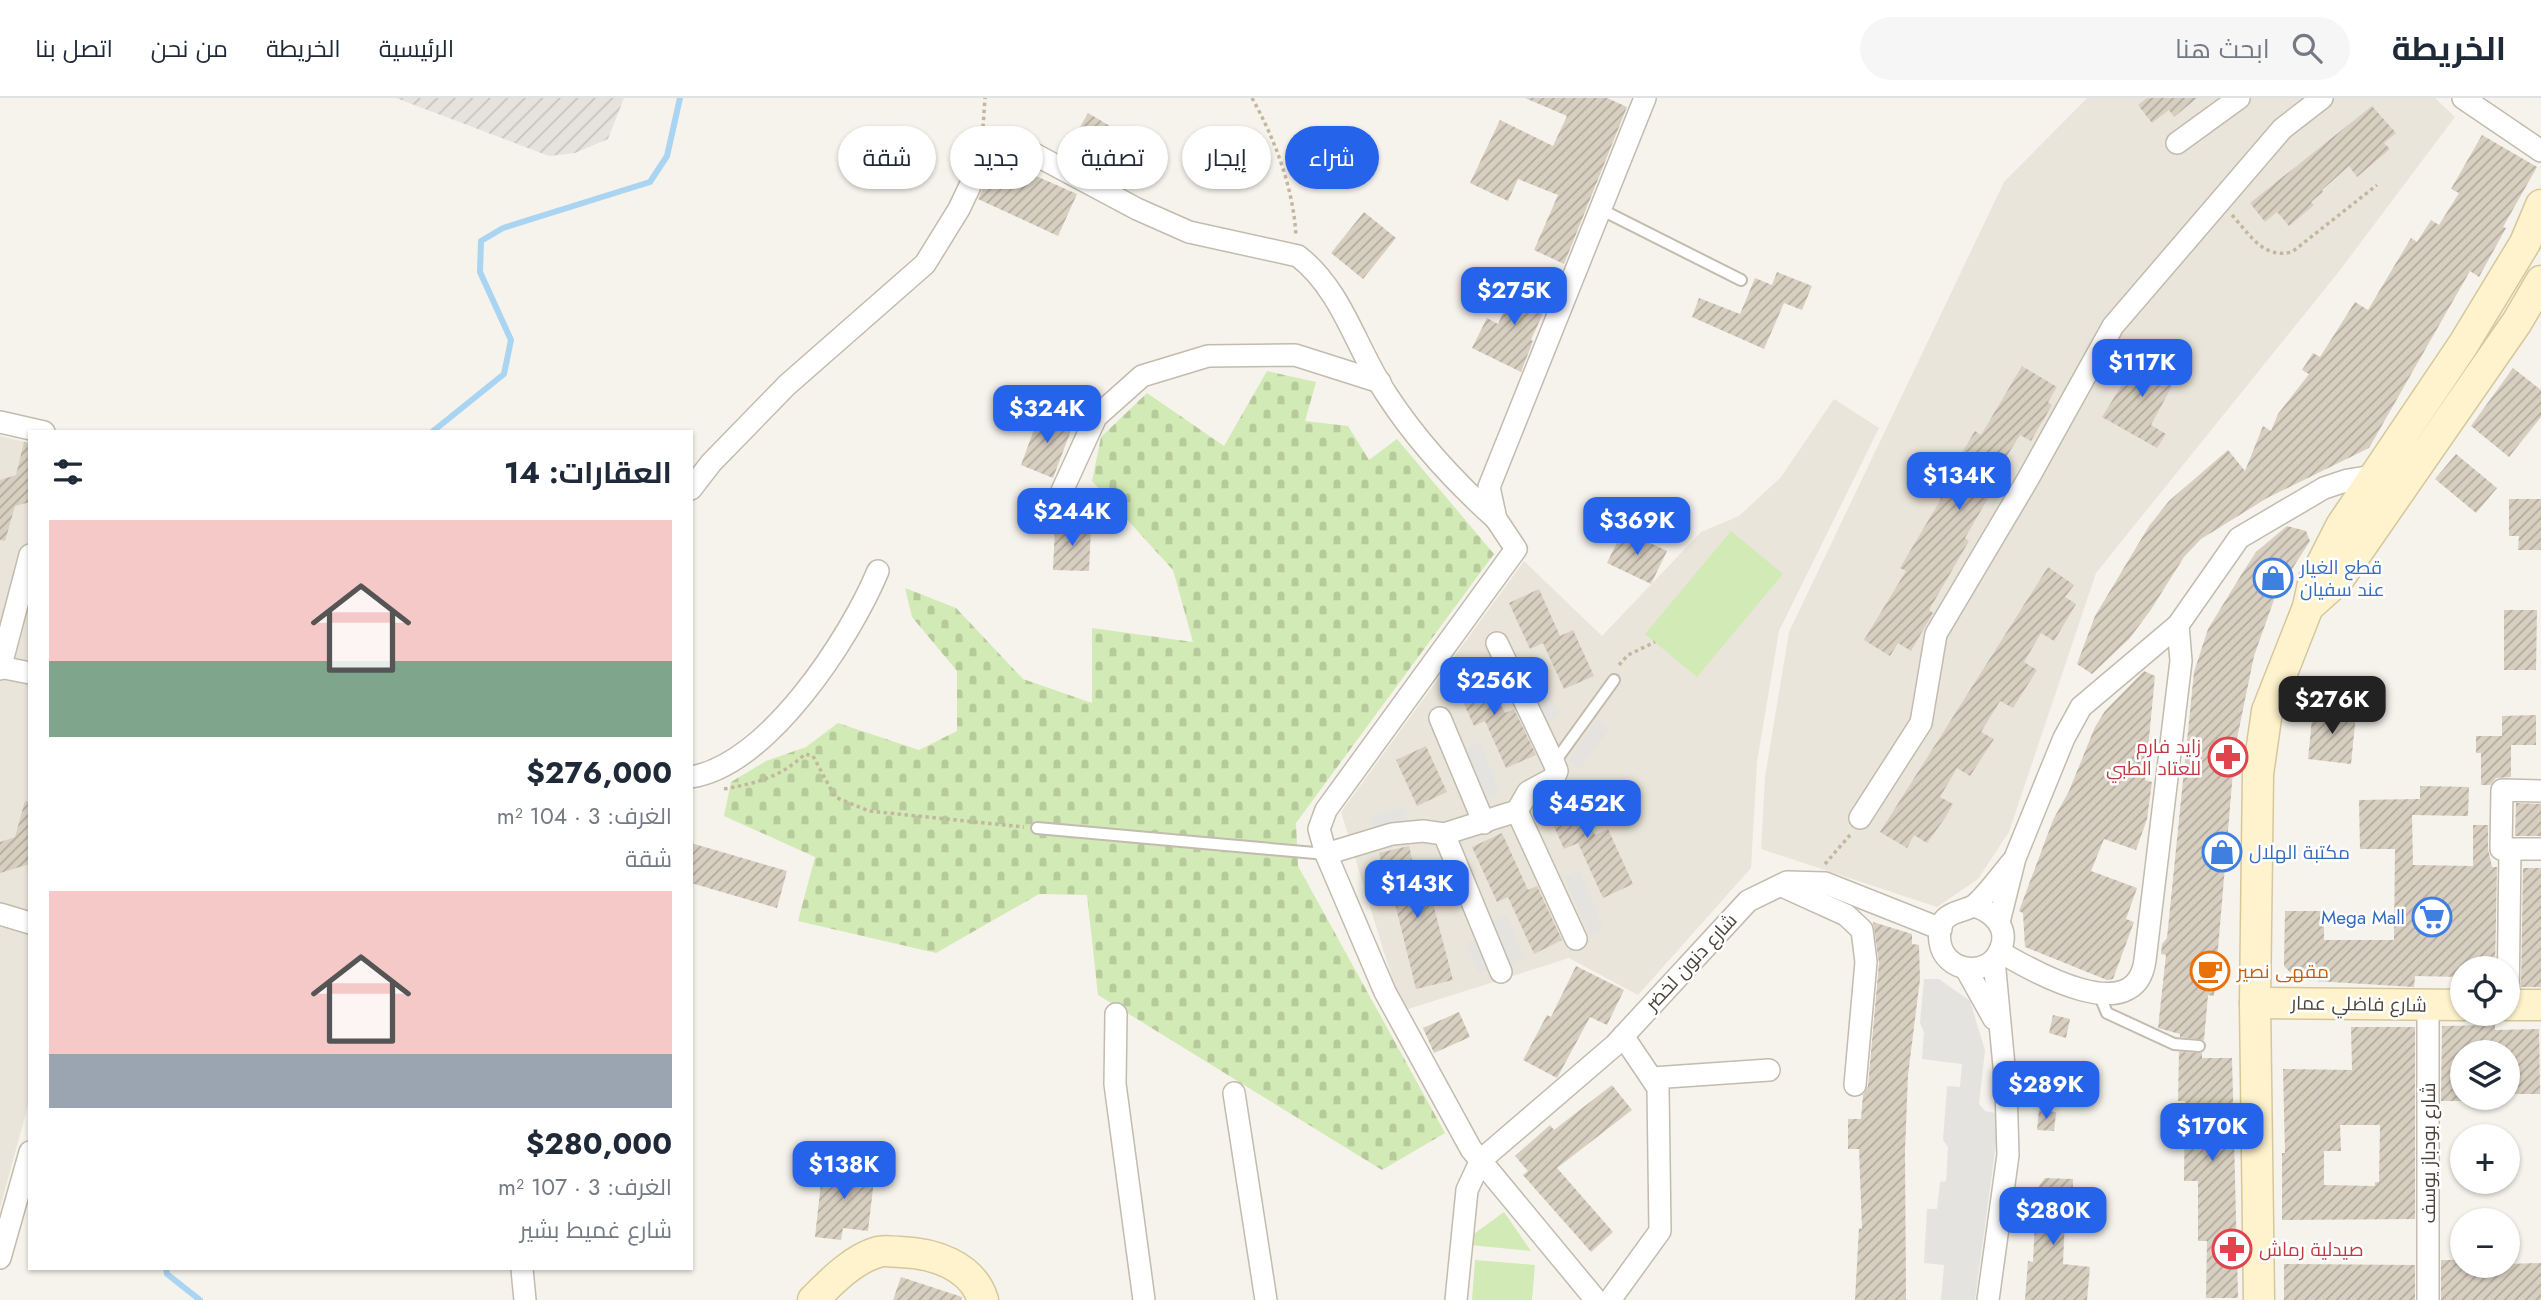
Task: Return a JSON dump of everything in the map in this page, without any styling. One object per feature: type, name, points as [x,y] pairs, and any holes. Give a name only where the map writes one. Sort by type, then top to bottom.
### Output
[{"type":"main road","points":[[2259,1300],[2255,1003],[2259,753],[2267,711],[2308,607],[2314,579],[2324,557],[2373,476],[2423,407],[2463,345],[2525,243],[2541,205]]},
{"type":"main road","points":[[2308,607],[2338,580],[2517,322],[2541,281]]},
{"type":"main road","name":"شارع فاضلي عمار","points":[[2255,1003],[2450,1005]]},
{"type":"main road","points":[[2520,1005],[2541,1005]]},
{"type":"main road","points":[[813,1300],[834,1278],[879,1251],[936,1257],[962,1271],[979,1289],[983,1300]]},
{"type":"street","points":[[1496,519],[1489,487],[1645,98]]},
{"type":"street","points":[[2177,143],[2239,98]]},
{"type":"street","points":[[1860,818],[1921,723],[1936,634],[2028,479],[2113,326],[2282,129],[2322,98]]},
{"type":"street","points":[[2463,98],[2541,151]]},
{"type":"street","points":[[1043,159],[1137,209],[1189,232],[1298,257],[1327,284],[1380,382],[1451,479],[1496,519],[1516,550],[1326,810],[1319,829],[1326,854],[1385,992],[1471,1149],[1596,1300]]},
{"type":"street","points":[[693,486],[710,463],[788,385],[925,264],[969,189]]},
{"type":"street","points":[[1062,491],[1096,416],[1142,376],[1208,356],[1295,355],[1380,382]]},
{"type":"street","points":[[0,422],[35,430]]},
{"type":"street","points":[[1999,922],[2015,858],[2064,738],[2081,707],[2178,625],[2239,538],[2324,488],[2348,480],[2373,476],[2399,489]]},
{"type":"street","points":[[28,563],[0,668],[28,673]]},
{"type":"street","points":[[697,776],[729,765],[761,741],[834,654],[861,612],[878,571]]},
{"type":"street","points":[[1997,956],[2099,994],[2110,995],[2131,989],[2144,971],[2181,662],[2178,625]]},
{"type":"street","points":[[1326,854],[1392,834],[1423,831],[1444,834],[1484,823],[1517,811],[1528,792],[1554,778],[1557,771],[1554,763],[1497,643]]},
{"type":"street","points":[[1440,718],[1484,823]]},
{"type":"street","points":[[2541,791],[2502,790],[2501,849],[2541,849]]},
{"type":"street","points":[[1517,811],[1576,939]]},
{"type":"street","points":[[1444,834],[1501,972]]},
{"type":"street","points":[[2509,956],[2510,849]]},
{"type":"street","points":[[1998,1031],[1966,969],[1948,959],[1940,940],[1941,929],[1953,912],[1974,906],[2015,858]]},
{"type":"street","name":"شارع دنون لخضر","points":[[1481,1160],[1623,1036],[1748,901],[1787,882],[1825,883],[1941,929]]},
{"type":"street","points":[[1780,886],[1846,915],[1862,930],[1866,962],[1855,1086]]},
{"type":"street","points":[[1974,906],[1993,915],[2003,932],[1997,956],[1998,1031],[2006,1087],[2008,1155],[1989,1300]]},
{"type":"street","points":[[0,914],[28,922]]},
{"type":"street","points":[[1966,969],[1986,966],[1997,956]]},
{"type":"street","name":"شارع بودباز يوسف","points":[[2428,1006],[2428,1300]]},
{"type":"street","points":[[1116,1014],[1115,1084],[1144,1300]]},
{"type":"street","points":[[1610,1300],[1660,1231],[1658,1088],[1623,1036]]},
{"type":"street","points":[[1652,1078],[1769,1070]]},
{"type":"street","points":[[1234,1093],[1266,1300]]},
{"type":"street","points":[[0,1258],[28,1159]]},
{"type":"street","points":[[1456,1300],[1467,1190],[1481,1160]]},
{"type":"street","points":[[522,1270],[525,1300]]},
{"type":"lane","points":[[1601,209],[1741,280]]},
{"type":"lane","points":[[1554,763],[1614,680]]},
{"type":"lane","points":[[1037,828],[1326,854]]},
{"type":"lane","points":[[2099,994],[2108,1013],[2174,1044],[2199,1046]]},
{"type":"path","points":[[983,126],[985,98]]},
{"type":"path","points":[[1252,98],[1264,120],[1295,209],[1298,257]]},
{"type":"path","points":[[2219,201],[2264,250],[2278,255],[2292,252],[2377,185]]},
{"type":"path","points":[[1614,680],[1617,668],[1628,655],[1655,642]]},
{"type":"path","points":[[697,776],[716,789],[767,781],[790,768],[806,754],[813,755],[835,797],[869,811],[1037,828]]},
{"type":"path","points":[[1816,883],[1819,873],[1860,818]]},
{"type":"shaded area","points":[[396,98],[624,98],[608,139],[575,153],[549,156]]},
{"type":"shaded area","points":[[2087,98],[2435,98],[2455,117],[2337,274],[2096,573],[2009,832],[1978,879],[1937,907],[1761,849],[1765,777],[1789,632],[2004,182]]},
{"type":"shaded area","points":[[1834,399],[1879,428],[1779,631],[1757,762],[1751,868],[1638,995],[1569,958],[1402,1011],[1341,812],[1524,561],[1602,636],[1701,532],[1739,516],[1781,477]]},
{"type":"shaded area","points":[[0,436],[28,443],[28,1105],[0,1208]]},
{"type":"shaded area","points":[[1541,675],[1560,714],[1547,721],[1527,681]]},
{"type":"shaded area","points":[[1597,720],[1609,729],[1580,769],[1568,760]]},
{"type":"shaded area","points":[[1479,742],[1500,792],[1486,798],[1465,748]]},
{"type":"shaded area","points":[[1403,807],[1407,820],[1375,830],[1371,816]]},
{"type":"shaded area","points":[[1579,870],[1604,929],[1590,935],[1564,877]]},
{"type":"shaded area","points":[[1506,915],[1525,959],[1511,965],[1492,921]]},
{"type":"shaded area","points":[[1478,938],[1491,969],[1479,974],[1466,943]]},
{"type":"shaded area","points":[[1924,979],[1939,979],[1970,1001],[1985,1050],[1979,1104],[1985,1111],[1996,1113],[1999,1121],[1975,1300],[1941,1300],[1944,1265],[1924,1263],[1927,1209],[1937,1209],[1940,1182],[1946,1181],[1948,1147],[1943,1140],[1947,1086],[1960,1087],[1962,1064],[1922,1059],[1924,1032],[1920,1023]]},
{"type":"green space","points":[[1267,371],[1316,382],[1305,421],[1348,426],[1369,460],[1397,439],[1494,554],[1296,823],[1298,866],[1445,1133],[1382,1170],[1098,995],[1087,895],[1039,894],[936,953],[798,921],[815,857],[724,816],[731,782],[766,761],[806,747],[838,723],[919,750],[957,731],[957,671],[912,617],[905,588],[956,608],[1023,679],[1092,703],[1092,628],[1193,642],[1173,570],[1092,481],[1101,437],[1147,393],[1224,446]]},
{"type":"green space","points":[[1731,531],[1783,574],[1697,677],[1645,634]]},
{"type":"green space","points":[[1504,1212],[1531,1251],[1470,1245],[1471,1236]]},
{"type":"green space","points":[[1475,1260],[1535,1265],[1532,1300],[1472,1300]]},
{"type":"building","points":[[1525,98],[1607,98],[1627,107],[1564,264],[1534,250],[1558,195],[1518,179],[1508,201],[1470,183],[1500,120],[1553,146],[1567,116]]},
{"type":"building","points":[[2147,98],[2197,98],[2174,117],[2169,110],[2152,123],[2138,105]]},
{"type":"building","points":[[2372,106],[2396,133],[2384,143],[2390,149],[2357,177],[2349,166],[2311,202],[2314,205],[2289,226],[2277,212],[2265,222],[2250,203]]},
{"type":"building","points":[[1088,113],[1110,126],[1081,126]]},
{"type":"building","points":[[2482,135],[2537,167],[2479,277],[2470,271],[2369,448],[2267,498],[2201,539],[2184,557],[2129,639],[2092,674],[2077,664],[2095,616],[2149,526],[2169,501],[2228,450],[2245,471],[2263,426],[2271,431],[2278,414],[2309,374],[2302,370],[2313,353],[2320,357],[2355,302],[2368,310],[2411,238],[2417,242],[2431,220],[2439,225],[2459,193],[2451,189]]},
{"type":"building","points":[[1043,179],[1057,185],[1057,189],[1077,194],[1058,236],[978,199],[983,189],[1043,189]]},
{"type":"building","points":[[1364,212],[1396,238],[1363,279],[1331,253]]},
{"type":"building","points":[[1777,272],[1812,286],[1802,310],[1784,303],[1764,349],[1692,317],[1699,298],[1740,314],[1755,278],[1772,285]]},
{"type":"building","points":[[1519,279],[1552,293],[1531,340],[1533,341],[1521,372],[1472,348],[1487,318],[1498,324]]},
{"type":"building","points":[[2144,349],[2174,367],[2165,382],[2172,386],[2151,425],[2166,434],[2157,448],[2102,417]]},
{"type":"building","points":[[2022,366],[2057,387],[2048,402],[2052,405],[2031,441],[2020,435],[2000,467],[2005,469],[1965,538],[1969,541],[1929,610],[1933,613],[1911,651],[1898,643],[1890,656],[1864,640],[1906,571],[1900,568],[1941,499],[1936,496],[1975,431],[1981,435]]},
{"type":"building","points":[[2513,368],[2541,390],[2541,417],[2509,457],[2471,426]]},
{"type":"building","points":[[1040,413],[1073,425],[1053,478],[1021,465]]},
{"type":"building","points":[[24,442],[28,443],[28,503],[15,506],[5,541],[0,540],[0,480],[16,475]]},
{"type":"building","points":[[2456,454],[2497,488],[2476,513],[2435,479]]},
{"type":"building","points":[[2509,499],[2541,499],[2541,550],[2518,550],[2519,536],[2509,536]]},
{"type":"building","points":[[1055,526],[1091,527],[1089,571],[1053,570]]},
{"type":"building","points":[[2287,526],[2306,531],[2310,541],[2276,594],[2254,656],[2235,748],[2214,996],[2208,995],[2204,1040],[2180,1037],[2180,1034],[2158,1028],[2166,955],[2161,954],[2162,944],[2167,938],[2194,672],[2208,629],[2243,572],[2256,552]]},
{"type":"building","points":[[1623,530],[1667,551],[1651,584],[1607,563]]},
{"type":"building","points":[[2048,567],[2074,585],[2065,597],[2076,604],[2054,641],[2041,633],[2024,662],[2037,670],[2013,708],[2000,701],[1981,732],[1994,739],[1970,776],[1957,768],[1940,797],[1953,804],[1945,818],[1927,843],[1914,835],[1907,848],[1880,832]]},
{"type":"building","points":[[1539,589],[1560,636],[1573,630],[1594,676],[1564,689],[1543,643],[1530,649],[1509,603]]},
{"type":"building","points":[[2504,610],[2537,610],[2536,670],[2504,670]]},
{"type":"building","points":[[1483,666],[1505,713],[1514,709],[1536,755],[1506,768],[1485,721],[1474,726],[1453,680]]},
{"type":"building","points":[[2144,671],[2155,676],[2145,780],[2152,782],[2147,819],[2136,850],[2104,839],[2091,871],[2137,888],[2126,919],[2134,922],[2113,979],[2107,980],[2025,947],[2023,913],[2019,911],[2053,820],[2069,791],[2095,727],[2105,711]]},
{"type":"building","points":[[2313,709],[2356,714],[2351,764],[2308,759]]},
{"type":"building","points":[[2536,715],[2536,745],[2511,745],[2511,777],[2496,778],[2490,785],[2481,785],[2481,753],[2476,753],[2476,736],[2502,736],[2502,716]]},
{"type":"building","points":[[1426,746],[1447,792],[1417,806],[1396,760]]},
{"type":"building","points":[[1570,780],[1595,835],[1608,829],[1633,884],[1603,898],[1578,843],[1564,849],[1542,799]]},
{"type":"building","points":[[2420,786],[2469,787],[2468,816],[2412,815],[2413,865],[2473,866],[2473,825],[2488,825],[2488,849],[2492,867],[2497,867],[2495,956],[2450,956],[2450,977],[2415,976],[2414,987],[2298,980],[2284,966],[2285,911],[2324,911],[2324,940],[2394,940],[2395,849],[2360,849],[2359,800],[2420,799]]},
{"type":"building","points":[[25,801],[28,802],[28,865],[0,873],[0,842],[15,837]]},
{"type":"building","points":[[2516,803],[2541,804],[2541,836],[2515,836]]},
{"type":"building","points":[[1502,833],[1528,890],[1537,886],[1562,940],[1534,954],[1508,897],[1497,902],[1472,847]]},
{"type":"building","points":[[693,844],[787,871],[777,908],[693,884]]},
{"type":"building","points":[[1409,846],[1417,880],[1426,877],[1453,980],[1416,989],[1386,867],[1382,868],[1379,853]]},
{"type":"building","points":[[2523,868],[2541,868],[2541,987],[2521,987]]},
{"type":"building","points":[[1873,922],[1912,934],[1912,944],[1919,945],[1920,979],[1908,1075],[1905,1150],[1906,1300],[1855,1300],[1859,1228],[1862,1229],[1859,1149],[1848,1149],[1848,1119],[1861,1119],[1863,1095],[1868,1086],[1879,963]]},
{"type":"building","points":[[1576,966],[1624,990],[1607,1025],[1590,1017],[1557,1078],[1523,1060],[1547,1015],[1551,1017]]},
{"type":"building","points":[[1459,1012],[1470,1037],[1434,1053],[1423,1028]]},
{"type":"building","points":[[2053,1015],[2070,1019],[2066,1038],[2049,1033]]},
{"type":"building","points":[[2442,1026],[2495,1026],[2495,1030],[2539,1029],[2540,1094],[2520,1094],[2520,1040],[2450,1040],[2450,1101],[2441,1101]]},
{"type":"building","points":[[2351,1027],[2415,1027],[2415,1219],[2282,1220],[2282,1153],[2285,1153],[2283,1069],[2352,1070]],"holes":[[[2340,1125],[2380,1125],[2379,1182],[2375,1182],[2375,1186],[2324,1185],[2324,1151],[2341,1151]]]},
{"type":"building","points":[[2179,1052],[2202,1053],[2202,1058],[2232,1058],[2238,1298],[2206,1298],[2207,1241],[2198,1241],[2198,1181],[2184,1181],[2185,1101],[2178,1101]]},
{"type":"building","points":[[1612,1085],[1632,1110],[1557,1168],[1613,1232],[1591,1252],[1523,1175],[1528,1171],[1515,1156],[1550,1125],[1554,1130]]},
{"type":"building","points":[[2039,1110],[2056,1112],[2054,1131],[2037,1130]]},
{"type":"building","points":[[823,1165],[875,1171],[868,1231],[843,1228],[841,1240],[815,1237]]},
{"type":"building","points":[[2045,1178],[2073,1179],[2072,1216],[2065,1216],[2063,1264],[2090,1267],[2087,1300],[2025,1300],[2028,1261],[2033,1262],[2035,1221],[2028,1221],[2029,1199],[2038,1199],[2039,1186]]},
{"type":"building","points":[[2441,1260],[2450,1260],[2450,1278],[2520,1278],[2520,1264],[2541,1263],[2541,1300],[2441,1300]]},
{"type":"building","points":[[2284,1264],[2415,1265],[2415,1300],[2284,1300]]},
{"type":"building","points":[[901,1277],[962,1297],[961,1300],[893,1300]]},
{"type":"waterway","points":[[434,430],[504,374],[511,340],[480,272],[481,241],[503,228],[650,182],[667,156],[680,98]]},
{"type":"waterway","points":[[166,1270],[167,1274],[200,1300]]},
{"type":"place","name":"قطع الغيار عند سفيان","points":[[2273,578]]},
{"type":"place","name":"زايد فارم للعتاد الطبي","points":[[2228,757]]},
{"type":"place","name":"مكتبة الهلال","points":[[2222,852]]},
{"type":"place","name":"Mega Mall","points":[[2432,917]]},
{"type":"place","name":"مقهى نصير","points":[[2210,971]]},
{"type":"place","name":"صيدلية رماش","points":[[2232,1249]]}]
